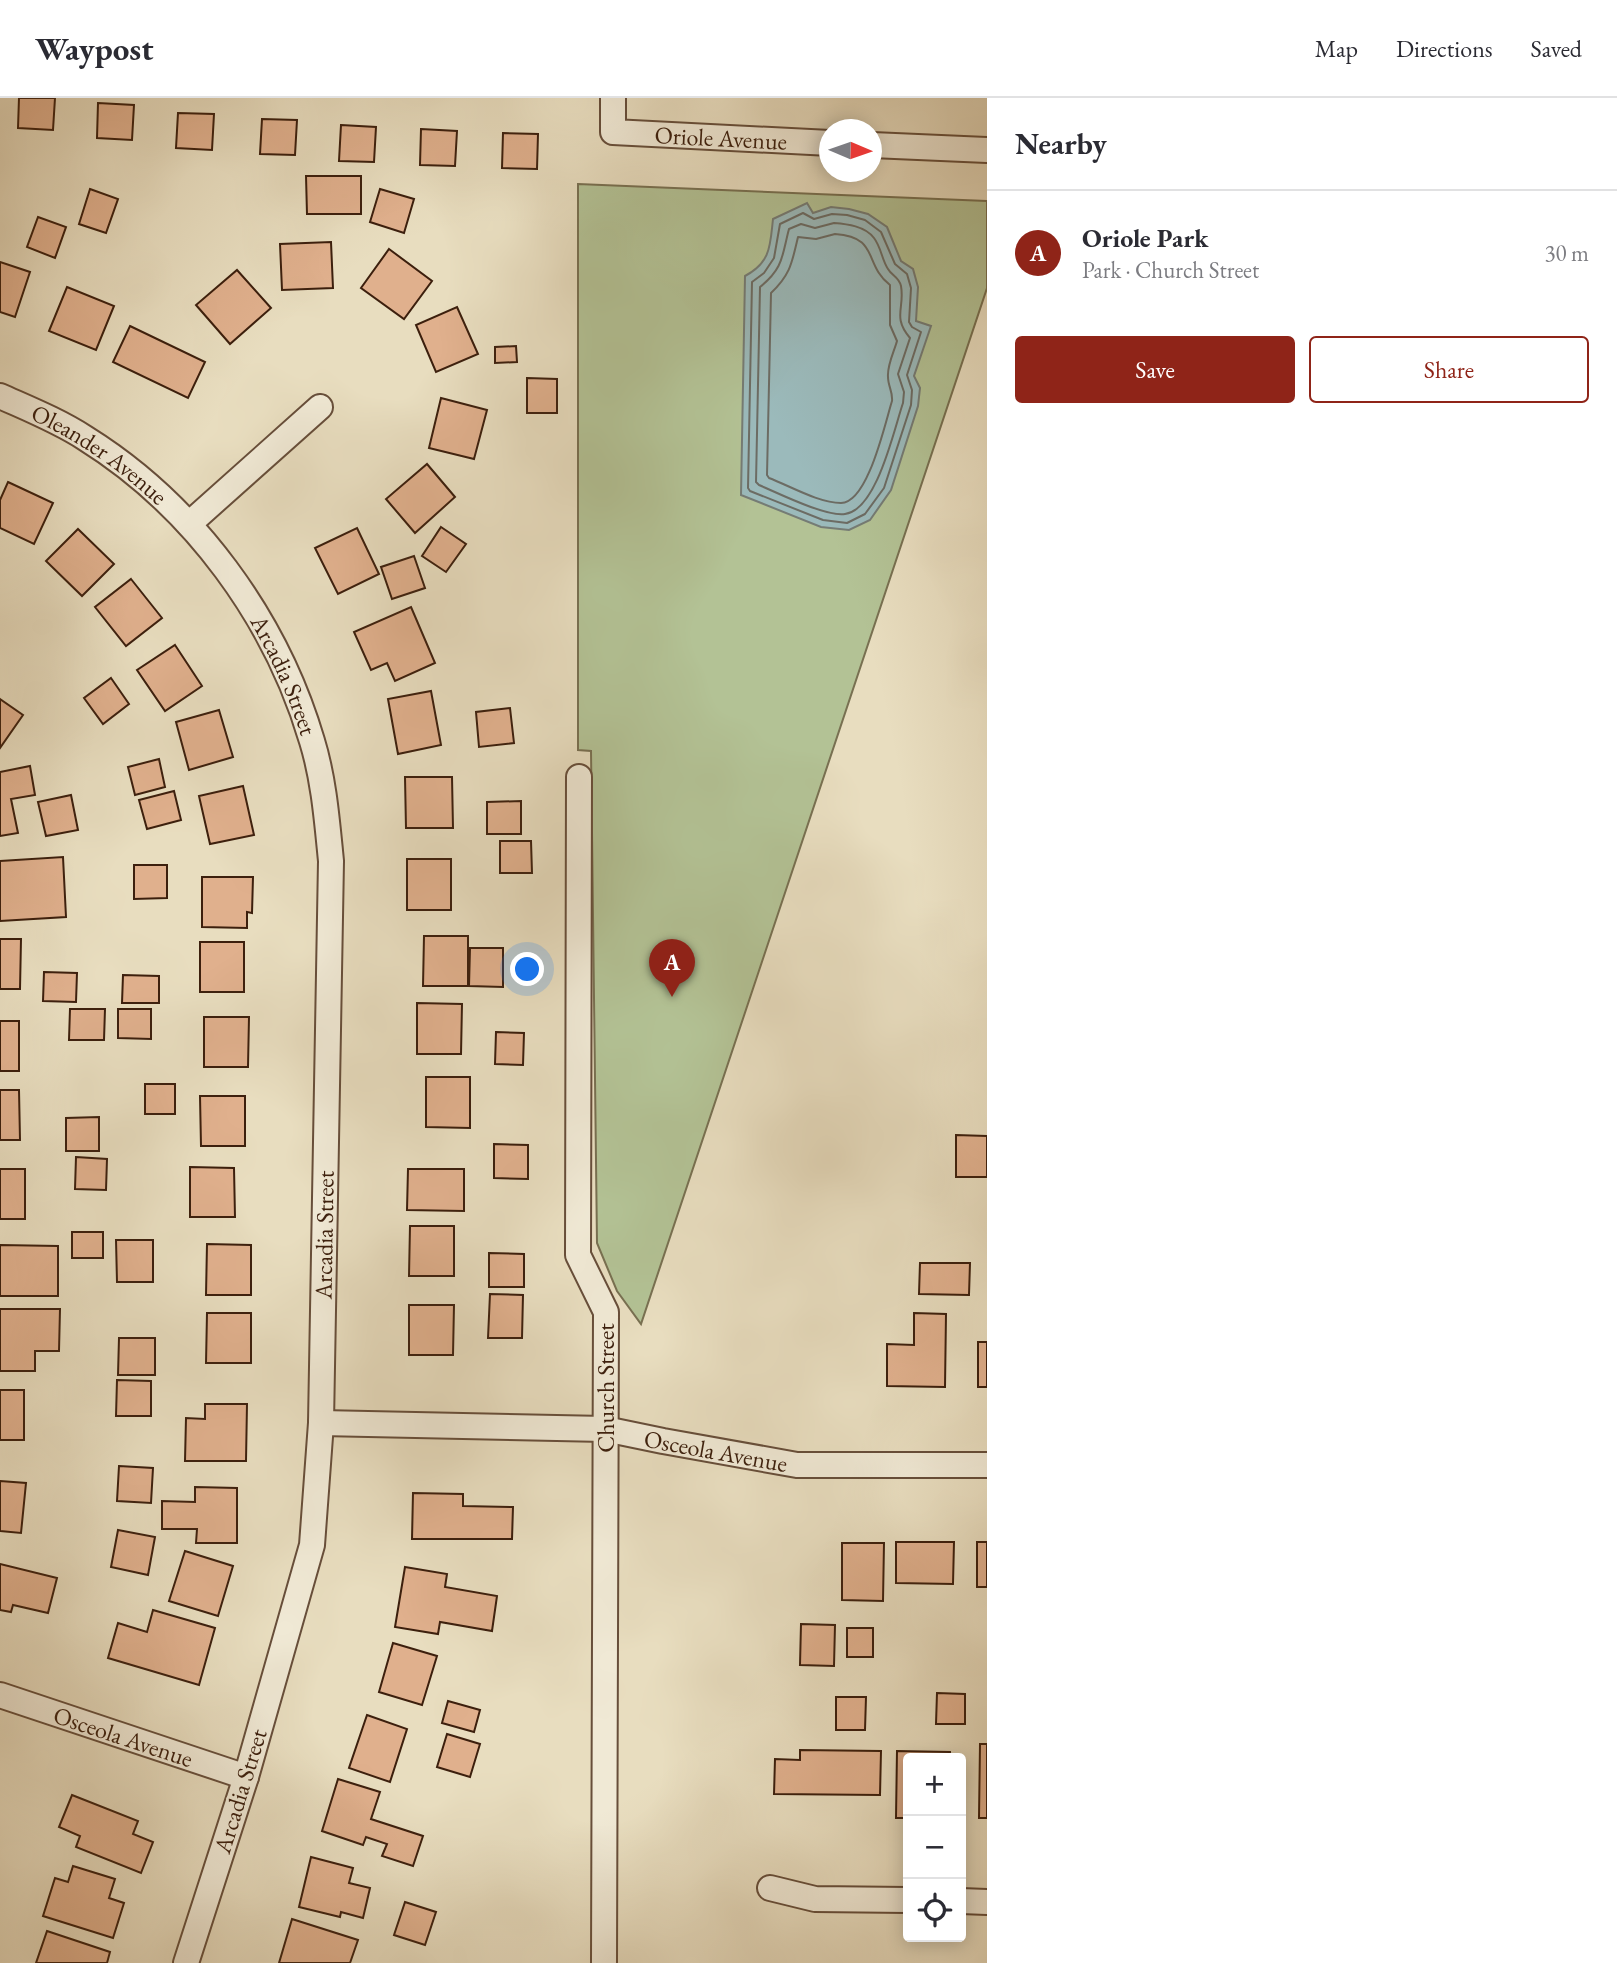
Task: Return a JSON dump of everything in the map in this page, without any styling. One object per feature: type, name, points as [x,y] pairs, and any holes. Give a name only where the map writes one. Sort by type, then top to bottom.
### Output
[{"type":"street","name":"Oriole Avenue","points":[[613,98],[613,132],[819,142]]},
{"type":"street","points":[[882,145],[987,150]]},
{"type":"street","name":"Oleander Avenue","points":[[0,396],[48,417],[85,438],[154,490],[189,524]]},
{"type":"street","points":[[189,524],[320,407]]},
{"type":"street","name":"Arcadia Street","points":[[186,1963],[246,1777],[312,1545],[321,1423],[331,862],[324,795],[312,742],[291,683],[266,632],[236,582],[189,524]]},
{"type":"street","name":"Church Street","points":[[579,777],[578,1255],[606,1312],[604,1963]]},
{"type":"street","name":"Osceola Avenue","points":[[321,1423],[606,1429],[797,1465],[987,1465]]},
{"type":"street","name":"Osceola Avenue","points":[[0,1695],[246,1777]]},
{"type":"street","points":[[770,1888],[815,1899],[903,1900]]},
{"type":"street","points":[[966,1901],[987,1902]]},
{"type":"green space","points":[[578,184],[987,201],[987,288],[641,1324],[617,1291],[597,1243],[591,751],[578,750]]},
{"type":"water","points":[[807,203],[813,213],[831,207],[849,209],[868,214],[887,227],[901,261],[913,269],[918,287],[916,321],[931,326],[914,376],[920,388],[918,406],[891,490],[870,520],[849,530],[821,527],[741,495],[745,276],[760,265],[768,252],[773,219]]},
{"type":"building","points":[[19,98],[55,98],[53,130],[18,128]]},
{"type":"building","points":[[98,103],[134,105],[132,140],[97,138]]},
{"type":"building","points":[[178,113],[214,114],[212,150],[176,148]]},
{"type":"building","points":[[262,119],[297,120],[295,155],[260,154]]},
{"type":"building","points":[[341,125],[376,127],[374,162],[339,161]]},
{"type":"building","points":[[421,129],[457,131],[455,166],[420,165]]},
{"type":"building","points":[[503,133],[538,134],[537,169],[502,168]]},
{"type":"building","points":[[306,176],[361,176],[361,214],[307,214]]},
{"type":"building","points":[[90,189],[118,199],[106,233],[79,224]]},
{"type":"building","points":[[380,189],[414,199],[404,233],[370,222]]},
{"type":"building","points":[[38,217],[66,227],[55,258],[27,247]]},
{"type":"building","points":[[331,242],[333,288],[282,290],[280,244]]},
{"type":"building","points":[[389,249],[432,281],[404,319],[361,288]]},
{"type":"building","points":[[0,262],[30,272],[15,317],[0,312]]},
{"type":"building","points":[[237,270],[271,308],[230,344],[196,305]]},
{"type":"building","points":[[67,287],[114,306],[96,350],[49,331]]},
{"type":"building","points":[[457,307],[478,354],[436,372],[416,325]]},
{"type":"building","points":[[130,326],[205,362],[188,398],[113,362]]},
{"type":"building","points":[[516,346],[517,362],[495,363],[495,347]]},
{"type":"building","points":[[527,378],[557,379],[557,413],[527,413]]},
{"type":"building","points":[[441,398],[487,410],[474,459],[429,448]]},
{"type":"building","points":[[427,464],[455,497],[415,533],[386,499]]},
{"type":"building","points":[[8,482],[53,503],[34,544],[0,528],[0,500]]},
{"type":"building","points":[[441,527],[466,544],[446,572],[422,556]]},
{"type":"building","points":[[357,528],[379,574],[338,594],[315,548]]},
{"type":"building","points":[[78,529],[114,564],[82,596],[46,561]]},
{"type":"building","points":[[414,556],[425,588],[392,599],[381,567]]},
{"type":"building","points":[[131,579],[162,618],[126,646],[95,607]]},
{"type":"building","points":[[411,607],[435,663],[395,681],[387,663],[371,670],[354,632]]},
{"type":"building","points":[[175,645],[202,686],[165,711],[137,670]]},
{"type":"building","points":[[111,678],[129,704],[103,724],[84,698]]},
{"type":"building","points":[[431,691],[441,745],[398,754],[388,699]]},
{"type":"building","points":[[0,699],[23,715],[0,748]]},
{"type":"building","points":[[510,708],[514,743],[479,747],[476,712]]},
{"type":"building","points":[[219,710],[233,757],[189,770],[176,722]]},
{"type":"building","points":[[159,759],[165,787],[135,795],[128,767]]},
{"type":"building","points":[[30,766],[35,795],[11,799],[18,833],[0,836],[0,772]]},
{"type":"building","points":[[405,777],[452,777],[453,828],[406,828]]},
{"type":"building","points":[[243,786],[254,835],[210,844],[199,796]]},
{"type":"building","points":[[174,791],[181,820],[147,829],[139,800]]},
{"type":"building","points":[[71,795],[78,830],[46,836],[38,802]]},
{"type":"building","points":[[521,801],[521,834],[487,834],[487,802]]},
{"type":"building","points":[[500,841],[531,841],[532,873],[500,873]]},
{"type":"building","points":[[63,857],[66,917],[0,921],[0,861]]},
{"type":"building","points":[[407,859],[451,859],[451,910],[407,910]]},
{"type":"building","points":[[134,865],[167,865],[167,898],[134,899]]},
{"type":"building","points":[[202,877],[253,877],[252,913],[247,912],[247,928],[202,927]]},
{"type":"building","points":[[424,936],[468,936],[468,986],[423,986]]},
{"type":"building","points":[[0,939],[21,939],[20,989],[0,989]]},
{"type":"building","points":[[200,942],[244,942],[244,992],[200,992]]},
{"type":"building","points":[[470,948],[503,948],[503,987],[469,986]]},
{"type":"building","points":[[44,972],[77,973],[76,1002],[43,1001]]},
{"type":"building","points":[[123,975],[159,976],[159,1003],[122,1003]]},
{"type":"building","points":[[417,1003],[462,1004],[461,1054],[417,1054]]},
{"type":"building","points":[[70,1009],[105,1009],[104,1040],[69,1040]]},
{"type":"building","points":[[118,1009],[151,1009],[151,1039],[118,1038]]},
{"type":"building","points":[[204,1017],[249,1017],[248,1067],[204,1067]]},
{"type":"building","points":[[0,1021],[19,1021],[19,1071],[0,1071]]},
{"type":"building","points":[[496,1032],[524,1033],[523,1065],[495,1064]]},
{"type":"building","points":[[426,1077],[470,1077],[470,1128],[426,1127]]},
{"type":"building","points":[[145,1084],[175,1084],[175,1114],[145,1114]]},
{"type":"building","points":[[0,1090],[19,1090],[20,1140],[0,1140]]},
{"type":"building","points":[[200,1096],[245,1096],[245,1146],[201,1146]]},
{"type":"building","points":[[99,1117],[99,1151],[66,1151],[66,1118]]},
{"type":"building","points":[[956,1135],[987,1136],[987,1177],[956,1177]]},
{"type":"building","points":[[494,1144],[528,1145],[528,1179],[494,1178]]},
{"type":"building","points":[[76,1157],[107,1159],[106,1190],[75,1189]]},
{"type":"building","points":[[190,1167],[234,1168],[235,1217],[190,1217]]},
{"type":"building","points":[[0,1169],[25,1169],[25,1219],[0,1219]]},
{"type":"building","points":[[408,1169],[464,1169],[464,1211],[407,1210]]},
{"type":"building","points":[[410,1226],[454,1226],[454,1276],[409,1276]]},
{"type":"building","points":[[72,1232],[103,1232],[103,1258],[72,1258]]},
{"type":"building","points":[[116,1240],[153,1240],[153,1282],[117,1282]]},
{"type":"building","points":[[207,1244],[251,1245],[251,1295],[206,1295]]},
{"type":"building","points":[[0,1245],[58,1246],[58,1296],[0,1296]]},
{"type":"building","points":[[489,1253],[524,1254],[524,1287],[489,1287]]},
{"type":"building","points":[[920,1263],[970,1263],[969,1295],[919,1294]]},
{"type":"building","points":[[490,1294],[523,1295],[522,1338],[488,1338]]},
{"type":"building","points":[[409,1305],[454,1305],[453,1355],[409,1355]]},
{"type":"building","points":[[0,1309],[60,1309],[59,1351],[35,1351],[35,1371],[0,1371]]},
{"type":"building","points":[[207,1313],[251,1313],[251,1363],[206,1363]]},
{"type":"building","points":[[914,1313],[946,1314],[945,1387],[887,1386],[887,1344],[914,1345]]},
{"type":"building","points":[[119,1338],[155,1338],[155,1375],[118,1375]]},
{"type":"building","points":[[978,1342],[987,1342],[987,1387],[978,1387]]},
{"type":"building","points":[[117,1380],[151,1381],[151,1416],[116,1416]]},
{"type":"building","points":[[0,1390],[24,1390],[24,1440],[0,1440]]},
{"type":"building","points":[[205,1404],[247,1404],[246,1461],[185,1461],[186,1418],[205,1419]]},
{"type":"building","points":[[119,1466],[153,1468],[151,1503],[117,1501]]},
{"type":"building","points":[[0,1481],[26,1483],[21,1533],[0,1531]]},
{"type":"building","points":[[195,1487],[237,1488],[237,1543],[196,1543],[197,1529],[162,1529],[162,1501],[195,1502]]},
{"type":"building","points":[[413,1493],[463,1494],[463,1506],[513,1507],[512,1539],[412,1539]]},
{"type":"building","points":[[118,1530],[155,1537],[148,1575],[111,1567]]},
{"type":"building","points":[[896,1542],[954,1542],[953,1584],[896,1583]]},
{"type":"building","points":[[977,1542],[987,1542],[987,1587],[977,1587]]},
{"type":"building","points":[[842,1543],[884,1543],[883,1601],[842,1600]]},
{"type":"building","points":[[185,1551],[233,1566],[218,1616],[169,1601]]},
{"type":"building","points":[[0,1564],[57,1578],[48,1613],[13,1605],[11,1612],[0,1610]]},
{"type":"building","points":[[405,1567],[447,1574],[445,1587],[497,1596],[492,1631],[440,1622],[438,1634],[395,1627]]},
{"type":"building","points":[[153,1610],[215,1628],[199,1685],[108,1658],[118,1623],[147,1632]]},
{"type":"building","points":[[801,1624],[835,1625],[834,1666],[800,1665]]},
{"type":"building","points":[[847,1628],[873,1628],[873,1657],[847,1657]]},
{"type":"building","points":[[393,1643],[437,1656],[422,1705],[379,1692]]},
{"type":"building","points":[[937,1693],[965,1694],[965,1724],[936,1724]]},
{"type":"building","points":[[836,1697],[866,1697],[865,1730],[836,1730]]},
{"type":"building","points":[[448,1701],[480,1710],[474,1732],[442,1723]]},
{"type":"building","points":[[367,1715],[407,1729],[390,1782],[349,1768]]},
{"type":"building","points":[[447,1734],[480,1744],[470,1777],[437,1767]]},
{"type":"building","points":[[980,1744],[987,1744],[987,1818],[979,1818]]},
{"type":"building","points":[[800,1750],[881,1751],[880,1795],[774,1794],[775,1759],[800,1760]]},
{"type":"building","points":[[897,1751],[950,1752],[903,1753],[903,1818],[896,1818]]},
{"type":"building","points":[[338,1779],[380,1792],[371,1819],[423,1836],[413,1866],[382,1856],[387,1844],[366,1837],[363,1845],[322,1831]]},
{"type":"building","points":[[72,1795],[138,1821],[133,1834],[153,1842],[141,1873],[76,1847],[80,1836],[59,1827]]},
{"type":"building","points":[[311,1857],[353,1868],[349,1883],[370,1888],[363,1918],[341,1912],[340,1917],[299,1907]]},
{"type":"building","points":[[73,1866],[115,1879],[109,1898],[124,1903],[113,1938],[43,1916],[55,1878],[68,1882]]},
{"type":"building","points":[[405,1902],[436,1912],[425,1945],[394,1935]]},
{"type":"building","points":[[292,1919],[358,1940],[350,1963],[279,1963]]},
{"type":"building","points":[[47,1931],[110,1952],[107,1963],[36,1963]]},
{"type":"place","name":"Oriole Park","points":[[672,997]]}]
